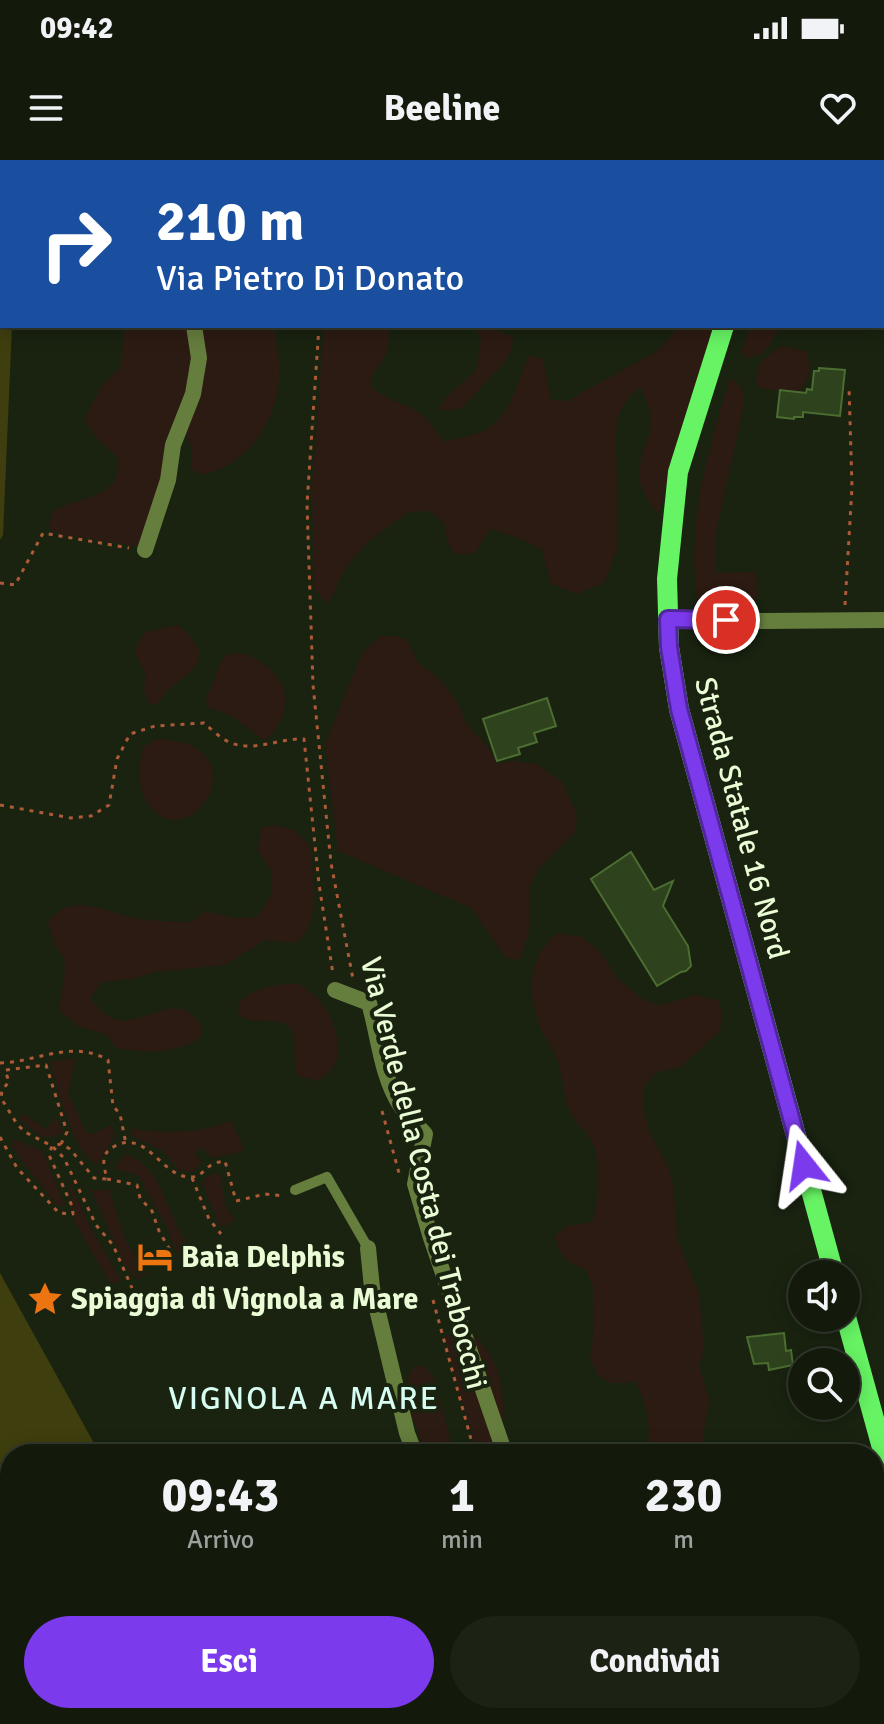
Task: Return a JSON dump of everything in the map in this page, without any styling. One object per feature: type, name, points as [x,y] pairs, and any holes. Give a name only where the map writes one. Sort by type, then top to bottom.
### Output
[{"type":"main road","name":"Strada Statale 16 Nord","points":[[723,328],[678,472],[667,579],[669,647],[679,709],[830,1260]]},
{"type":"main road","points":[[850,1332],[881,1444]]},
{"type":"street","points":[[145,550],[168,480],[173,445],[193,394],[199,358],[194,328]]},
{"type":"street","points":[[668,619],[884,620]]},
{"type":"street","points":[[335,990],[369,1003],[385,1074],[401,1107],[425,1134],[415,1184],[502,1444]]},
{"type":"street","points":[[368,1248],[372,1288],[411,1444]]},
{"type":"lane","points":[[291,1193],[327,1177],[368,1248]]},
{"type":"path","name":"Via Verde della Costa dei Trabocchi","points":[[319,328],[307,504],[313,685],[331,863],[357,999]]},
{"type":"path","points":[[844,621],[852,487],[849,386]]},
{"type":"path","points":[[0,583],[15,585],[43,533],[145,550]]},
{"type":"path","points":[[0,805],[71,818],[91,816],[109,805],[117,759],[130,734],[155,726],[204,723],[230,743],[256,747],[286,738],[304,739],[319,884],[335,990]]},
{"type":"path","points":[[0,1063],[78,1049],[97,1053],[108,1060],[113,1106],[120,1114],[126,1144]]},
{"type":"path","points":[[61,1144],[67,1132],[46,1065],[5,1070],[9,1082],[0,1098],[25,1132],[52,1146],[64,1158],[96,1225],[113,1245],[132,1288]]},
{"type":"path","name":"Via Verde della Costa dei Trabocchi","points":[[379,1098],[399,1175]]},
{"type":"path","points":[[0,1137],[17,1168],[47,1201],[59,1213],[73,1214],[66,1190],[49,1155],[52,1146]]},
{"type":"path","points":[[52,1146],[61,1144],[70,1149],[94,1178],[137,1185],[140,1198],[152,1211],[174,1257]]},
{"type":"path","points":[[107,1179],[102,1165],[105,1154],[115,1146],[126,1144],[150,1151],[177,1174],[192,1178],[213,1164],[225,1161],[236,1201],[265,1194],[291,1193]]},
{"type":"path","points":[[192,1178],[209,1219],[221,1234]]},
{"type":"path","name":"Via Verde della Costa dei Trabocchi","points":[[431,1295],[472,1444]]},
{"type":"shaded area","points":[[0,328],[12,328],[3,535],[0,540]]},
{"type":"shaded area","points":[[125,328],[275,328],[279,376],[273,409],[266,425],[246,452],[218,470],[201,474],[192,470],[191,447],[186,434],[174,431],[141,547],[64,535],[49,529],[52,512],[107,489],[118,472],[118,457],[98,440],[84,419],[101,387],[120,368]]},
{"type":"shaded area","points":[[324,328],[389,328],[386,352],[370,384],[380,394],[420,413],[446,442],[483,431],[501,417],[529,355],[543,359],[551,400],[567,401],[655,352],[676,328],[712,328],[658,515],[640,481],[650,416],[640,388],[622,407],[616,433],[618,546],[605,582],[577,594],[551,584],[542,550],[521,539],[490,529],[475,553],[454,554],[446,537],[445,524],[430,511],[409,512],[369,541],[346,567],[328,604],[314,589],[312,486]]},
{"type":"shaded area","points":[[749,328],[780,328],[763,354],[746,358],[741,352]]},
{"type":"shaded area","points":[[474,329],[494,330],[514,337],[510,353],[461,409],[437,411],[448,395],[476,371],[481,336]]},
{"type":"shaded area","points":[[783,346],[806,351],[809,372],[799,392],[758,387],[758,367]]},
{"type":"shaded area","points":[[730,378],[742,389],[744,405],[715,537],[715,573],[756,572],[758,593],[750,617],[710,615],[699,610],[695,580],[694,551],[700,492]]},
{"type":"shaded area","points":[[178,625],[191,637],[200,653],[196,667],[167,691],[157,705],[148,702],[144,690],[146,674],[134,651],[145,632]]},
{"type":"shaded area","points":[[381,636],[407,640],[418,663],[436,676],[456,699],[467,725],[489,748],[497,764],[512,761],[536,764],[562,781],[577,815],[575,832],[538,869],[529,889],[530,930],[520,960],[506,958],[471,908],[338,851],[325,743],[362,653]]},
{"type":"shaded area","points":[[241,653],[269,668],[283,690],[283,715],[265,741],[232,716],[207,707],[206,696],[222,659],[226,654]]},
{"type":"shaded area","points":[[156,739],[189,745],[207,758],[213,775],[210,793],[200,808],[185,818],[168,819],[151,808],[143,794],[140,771],[143,747]]},
{"type":"shaded area","points":[[275,825],[294,830],[310,845],[313,911],[305,934],[296,943],[265,940],[225,965],[155,972],[132,979],[101,982],[91,998],[102,1012],[114,1019],[137,1018],[173,1009],[185,1010],[200,1023],[202,1037],[171,1050],[117,1048],[105,1034],[78,1026],[59,1011],[64,957],[54,944],[48,921],[58,912],[78,905],[164,921],[192,922],[205,911],[234,918],[257,917],[271,895],[272,872],[258,851],[261,827]]},
{"type":"shaded area","points":[[557,933],[582,937],[600,952],[617,978],[643,1000],[660,1005],[696,995],[718,1000],[722,1012],[720,1031],[681,1067],[657,1072],[644,1086],[643,1106],[649,1131],[668,1167],[673,1184],[678,1241],[699,1294],[704,1349],[699,1366],[710,1401],[704,1444],[648,1444],[648,1417],[636,1382],[610,1383],[597,1375],[590,1356],[594,1333],[593,1287],[586,1270],[565,1258],[555,1235],[567,1226],[593,1222],[598,1182],[597,1160],[593,1143],[571,1114],[561,1072],[535,1014],[532,977],[547,943]]},
{"type":"shaded area","points":[[300,984],[316,996],[328,1012],[338,1042],[335,1064],[318,1081],[298,1076],[294,1037],[288,1026],[238,1015],[239,1002],[253,992],[275,985]]},
{"type":"shaded area","points":[[76,1058],[68,1094],[86,1132],[92,1134],[111,1125],[115,1134],[98,1164],[81,1148],[74,1134],[50,1062]]},
{"type":"shaded area","points":[[23,1114],[45,1129],[57,1118],[63,1132],[54,1137],[42,1137],[19,1119]]},
{"type":"shaded area","points":[[231,1121],[244,1149],[212,1158],[201,1147],[195,1153],[202,1163],[192,1173],[178,1169],[163,1151],[131,1135],[132,1129],[182,1131]]},
{"type":"shaded area","points":[[15,1139],[42,1151],[65,1205],[57,1206],[11,1146]]},
{"type":"shaded area","points":[[126,1154],[151,1173],[178,1229],[194,1254],[179,1259],[167,1227],[138,1175],[116,1169],[116,1164]]},
{"type":"shaded area","points":[[220,1173],[226,1208],[235,1220],[221,1228],[203,1181],[208,1175]]},
{"type":"shaded area","points":[[68,1179],[91,1229],[122,1281],[111,1284],[75,1223]]},
{"type":"shaded area","points":[[91,1190],[109,1190],[126,1242],[148,1274],[137,1279],[125,1266]]},
{"type":"shaded area","points":[[0,1273],[94,1444],[0,1444]]},
{"type":"shaded area","points":[[470,1333],[493,1359],[502,1388],[506,1444],[474,1444],[444,1336]]},
{"type":"shaded area","points":[[415,1366],[425,1367],[434,1378],[451,1444],[422,1444],[408,1396],[409,1374]]},
{"type":"building","points":[[819,368],[845,370],[840,416],[803,412],[803,417],[794,419],[777,417],[780,390],[806,393],[807,389],[812,390],[814,371],[819,371]]},
{"type":"building","points":[[547,698],[556,726],[534,733],[537,742],[518,748],[520,754],[497,761],[483,719]]},
{"type":"building","points":[[631,852],[654,890],[673,881],[663,906],[688,946],[691,966],[657,986],[591,879]]},
{"type":"building","points":[[784,1333],[788,1366],[769,1370],[768,1363],[754,1364],[747,1337]]},
{"type":"place","name":"Baia Delphis","points":[[155,1257]]},
{"type":"place","name":"Spiaggia di Vignola a Mare","points":[[45,1299]]},
{"type":"district","name":"VIGNOLA A MARE","points":[[304,1398]]},
{"type":"route","points":[[726,620],[668,619],[669,647],[679,709],[804,1165]]}]
